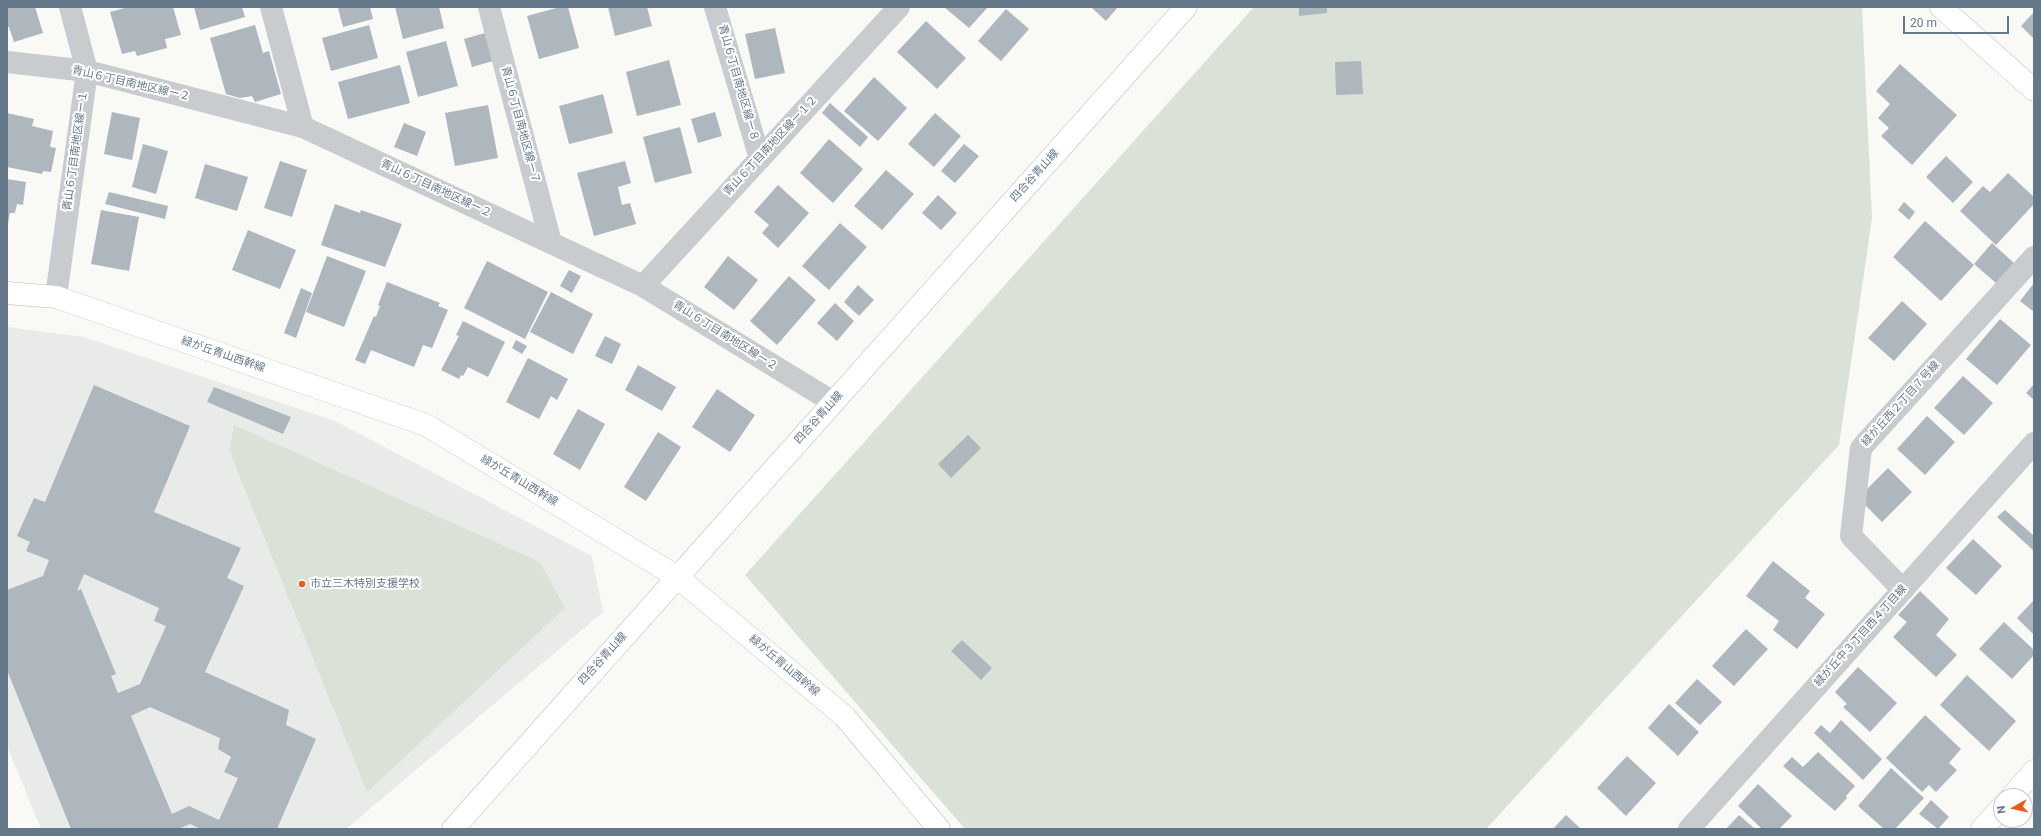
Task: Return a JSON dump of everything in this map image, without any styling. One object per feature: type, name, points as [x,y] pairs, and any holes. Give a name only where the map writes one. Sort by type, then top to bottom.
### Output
[{"type":"street","name":"青山６丁目南地区線ー１","points":[[56,297],[87,71],[70,7]]},
{"type":"street","points":[[272,7],[303,127]]},
{"type":"street","name":"青山６丁目南地区線ー７","points":[[489,7],[551,243]]},
{"type":"street","name":"青山６丁目南地区線ー８","points":[[715,7],[760,159]]},
{"type":"street","name":"青山６丁目南地区線ー１２","points":[[643,286],[899,7]]},
{"type":"street","name":"四合谷青山線","points":[[452,829],[676,576],[1186,7]]},
{"type":"street","points":[[1941,7],[2034,90]]},
{"type":"street","name":"青山６丁目南地区線ー２","points":[[7,62],[87,71],[303,127],[643,286],[833,402]]},
{"type":"street","name":"緑が丘西２丁目７号線","points":[[1903,590],[1851,536],[1861,448],[2034,257]]},
{"type":"street","name":"緑が丘青山西幹線","points":[[7,293],[56,297],[426,425],[676,576],[844,716],[939,829]]},
{"type":"street","name":"緑が丘中３丁目西４丁目線","points":[[1689,829],[2034,443]]},
{"type":"street","points":[[2019,788],[2034,771]]},
{"type":"street","points":[[1982,829],[1993,817]]},
{"type":"shaded area","points":[[1254,7],[1862,7],[1872,218],[1839,445],[1486,829],[965,829],[745,575]]},
{"type":"shaded area","name":"市立三木特別支援学校","points":[[7,327],[84,337],[335,421],[592,556],[603,612],[346,829],[41,829],[7,746]]},
{"type":"shaded area","points":[[234,425],[540,562],[565,608],[367,792],[229,450]]},
{"type":"building","points":[[7,7],[35,7],[43,33],[14,42],[9,27],[7,27]]},
{"type":"building","points":[[128,7],[173,7],[181,35],[165,39],[167,48],[137,56],[135,51],[122,54],[110,12]]},
{"type":"building","points":[[194,7],[242,7],[245,17],[200,30]]},
{"type":"building","points":[[370,7],[373,19],[343,27],[338,8]]},
{"type":"building","points":[[395,7],[439,7],[444,28],[403,39]]},
{"type":"building","points":[[560,7],[568,7],[579,48],[539,59],[527,16]]},
{"type":"building","points":[[608,7],[647,7],[652,26],[615,36]]},
{"type":"building","points":[[944,7],[988,7],[969,28]]},
{"type":"building","points":[[1091,7],[1118,7],[1106,21]]},
{"type":"building","points":[[1299,7],[1327,7],[1327,13],[1299,16]]},
{"type":"building","points":[[1006,9],[1029,29],[1001,61],[978,41]]},
{"type":"building","points":[[2034,12],[2034,39],[2021,26]]},
{"type":"building","points":[[926,21],[966,58],[937,89],[897,52]]},
{"type":"building","points":[[255,25],[263,53],[269,51],[281,94],[255,102],[252,96],[240,98],[226,94],[210,38]]},
{"type":"building","points":[[369,25],[378,58],[331,71],[322,38]]},
{"type":"building","points":[[775,28],[785,73],[755,79],[745,34]]},
{"type":"building","points":[[485,33],[493,61],[472,67],[464,39]]},
{"type":"building","points":[[446,41],[458,86],[418,97],[406,52]]},
{"type":"building","points":[[669,60],[681,105],[637,116],[626,72]]},
{"type":"building","points":[[1361,61],[1363,94],[1336,95],[1335,62]]},
{"type":"building","points":[[1900,64],[1957,115],[1912,165],[1881,136],[1889,128],[1878,118],[1890,104],[1876,91]]},
{"type":"building","points":[[400,65],[410,103],[348,119],[338,82]]},
{"type":"building","points":[[874,77],[907,108],[878,141],[844,111]]},
{"type":"building","points":[[603,94],[613,133],[569,144],[559,106]]},
{"type":"building","points":[[830,103],[868,137],[860,147],[822,113]]},
{"type":"building","points":[[488,105],[498,158],[455,166],[445,113]]},
{"type":"building","points":[[112,112],[140,118],[132,160],[104,154]]},
{"type":"building","points":[[715,112],[722,136],[698,143],[691,119]]},
{"type":"building","points":[[7,113],[34,119],[32,126],[53,131],[50,147],[56,148],[51,172],[43,171],[42,174],[7,167]]},
{"type":"building","points":[[935,113],[961,136],[934,167],[908,144]]},
{"type":"building","points":[[404,123],[426,132],[417,156],[394,147]]},
{"type":"building","points":[[680,127],[692,173],[655,183],[643,137]]},
{"type":"building","points":[[829,139],[863,169],[833,203],[800,173]]},
{"type":"building","points":[[143,144],[168,151],[156,194],[132,187]]},
{"type":"building","points":[[964,144],[979,156],[955,183],[941,171]]},
{"type":"building","points":[[1946,156],[1973,182],[1953,203],[1926,177]]},
{"type":"building","points":[[280,161],[307,170],[292,217],[264,208]]},
{"type":"building","points":[[625,161],[631,183],[618,187],[622,205],[630,203],[636,224],[594,236],[577,173]]},
{"type":"building","points":[[205,164],[248,177],[237,211],[195,198]]},
{"type":"building","points":[[886,170],[914,194],[882,230],[854,206]]},
{"type":"building","points":[[2008,173],[2034,197],[2034,204],[1996,245],[1960,211],[1983,186],[1990,192]]},
{"type":"building","points":[[7,179],[26,182],[23,205],[17,204],[15,213],[10,213],[8,224]]},
{"type":"building","points":[[778,185],[809,213],[778,248],[762,233],[769,225],[754,212]]},
{"type":"building","points":[[109,192],[168,206],[165,219],[105,204]]},
{"type":"building","points":[[938,195],[957,213],[941,230],[922,213]]},
{"type":"building","points":[[1904,202],[1915,212],[1909,220],[1898,210]]},
{"type":"building","points":[[335,204],[360,213],[361,210],[402,224],[385,267],[321,245]]},
{"type":"building","points":[[101,210],[139,217],[129,271],[91,264]]},
{"type":"building","points":[[1925,221],[1974,265],[1941,301],[1893,257]]},
{"type":"building","points":[[840,223],[867,247],[829,290],[802,266]]},
{"type":"building","points":[[248,230],[296,250],[280,289],[232,270]]},
{"type":"building","points":[[1992,243],[2014,263],[1996,283],[1974,264]]},
{"type":"building","points":[[327,256],[366,271],[344,327],[306,312]]},
{"type":"building","points":[[728,256],[758,280],[734,310],[704,287]]},
{"type":"building","points":[[487,261],[548,292],[525,339],[464,308]]},
{"type":"building","points":[[569,270],[581,276],[572,293],[560,286]]},
{"type":"building","points":[[789,276],[816,300],[777,345],[750,321]]},
{"type":"building","points":[[387,282],[440,303],[438,306],[448,310],[432,348],[423,345],[414,367],[371,350],[365,364],[355,360],[374,316],[376,317],[380,306],[378,305]]},
{"type":"building","points":[[2034,283],[2034,312],[2020,301]]},
{"type":"building","points":[[858,285],[874,300],[859,316],[844,302]]},
{"type":"building","points":[[301,288],[312,293],[296,338],[284,333]]},
{"type":"building","points":[[551,292],[593,314],[573,354],[530,332]]},
{"type":"building","points":[[1902,301],[1927,324],[1894,361],[1868,338]]},
{"type":"building","points":[[835,303],[854,321],[837,341],[817,323]]},
{"type":"building","points":[[2000,319],[2031,345],[1997,385],[1966,359]]},
{"type":"building","points":[[463,321],[505,342],[488,377],[468,367],[463,376],[461,375],[459,379],[441,370],[459,336],[456,335]]},
{"type":"building","points":[[605,336],[621,344],[612,364],[595,356]]},
{"type":"building","points":[[516,340],[527,346],[522,354],[512,348]]},
{"type":"building","points":[[528,358],[568,379],[557,400],[551,396],[539,419],[506,402]]},
{"type":"building","points":[[638,365],[676,387],[662,411],[625,390]]},
{"type":"building","points":[[1963,376],[1993,403],[1964,435],[1934,408]]},
{"type":"building","points":[[2034,384],[2034,400],[2026,393]]},
{"type":"building","points":[[94,385],[190,426],[154,512],[241,548],[227,578],[244,586],[205,672],[289,710],[286,725],[316,739],[277,829],[201,829],[190,824],[178,829],[71,829],[7,670],[7,590],[43,576],[49,560],[26,551],[30,542],[17,536],[34,498],[45,502]],"holes":[[[84,574],[159,608],[154,621],[166,626],[140,684],[118,693],[111,676],[116,674],[81,589],[77,591]],[[150,707],[220,738],[218,749],[231,757],[224,772],[238,778],[219,820],[189,806],[172,814],[131,716]]]},
{"type":"building","points":[[214,387],[291,417],[283,434],[207,402]]},
{"type":"building","points":[[717,389],[755,415],[730,452],[692,427]]},
{"type":"building","points":[[578,409],[605,424],[580,470],[553,454]]},
{"type":"building","points":[[1927,416],[1955,442],[1925,475],[1897,449]]},
{"type":"building","points":[[658,432],[681,447],[646,501],[624,487]]},
{"type":"building","points":[[968,435],[981,448],[951,478],[938,464]]},
{"type":"building","points":[[1888,468],[1912,492],[1882,522],[1858,498]]},
{"type":"building","points":[[2005,510],[2034,536],[2034,551],[1997,517]]},
{"type":"building","points":[[1973,539],[2002,566],[1976,595],[1946,568]]},
{"type":"building","points":[[1773,561],[1810,591],[1805,598],[1825,614],[1797,649],[1773,630],[1779,621],[1746,596]]},
{"type":"building","points":[[1920,591],[1949,619],[1936,635],[1957,655],[1936,677],[1893,637],[1907,622],[1898,615]]},
{"type":"building","points":[[2033,601],[2034,603],[2034,635],[2017,618]]},
{"type":"building","points":[[2004,622],[2034,650],[2034,655],[2012,679],[1979,649]]},
{"type":"building","points":[[1746,629],[1768,649],[1734,686],[1712,666]]},
{"type":"building","points":[[962,640],[992,668],[981,680],[951,651]]},
{"type":"building","points":[[1858,667],[1897,703],[1870,732],[1843,707],[1847,704],[1835,692]]},
{"type":"building","points":[[1967,675],[2016,721],[1989,751],[1940,705]]},
{"type":"building","points":[[1697,679],[1722,702],[1700,725],[1675,703]]},
{"type":"building","points":[[1669,704],[1699,732],[1678,756],[1648,728]]},
{"type":"building","points":[[1925,715],[1961,749],[1949,763],[1957,770],[1936,792],[1929,785],[1922,792],[1886,758]]},
{"type":"building","points":[[1841,720],[1882,759],[1863,780],[1814,733],[1821,725],[1830,733]]},
{"type":"building","points":[[1818,752],[1855,786],[1846,796],[1847,798],[1835,811],[1783,766],[1792,757],[1803,767]]},
{"type":"building","points":[[1627,756],[1656,783],[1626,816],[1597,788]]},
{"type":"building","points":[[1891,768],[1924,798],[1895,829],[1884,829],[1858,806]]},
{"type":"building","points":[[1758,784],[1792,816],[1779,829],[1762,829],[1738,806]]},
{"type":"building","points":[[1931,800],[1949,817],[1938,829],[1919,814]]},
{"type":"building","points":[[1566,815],[1581,829],[1553,829]]},
{"type":"building","points":[[1739,815],[1755,829],[1726,829]]},
{"type":"place","name":"市立三木特別支援学校","points":[[302,584]]}]
